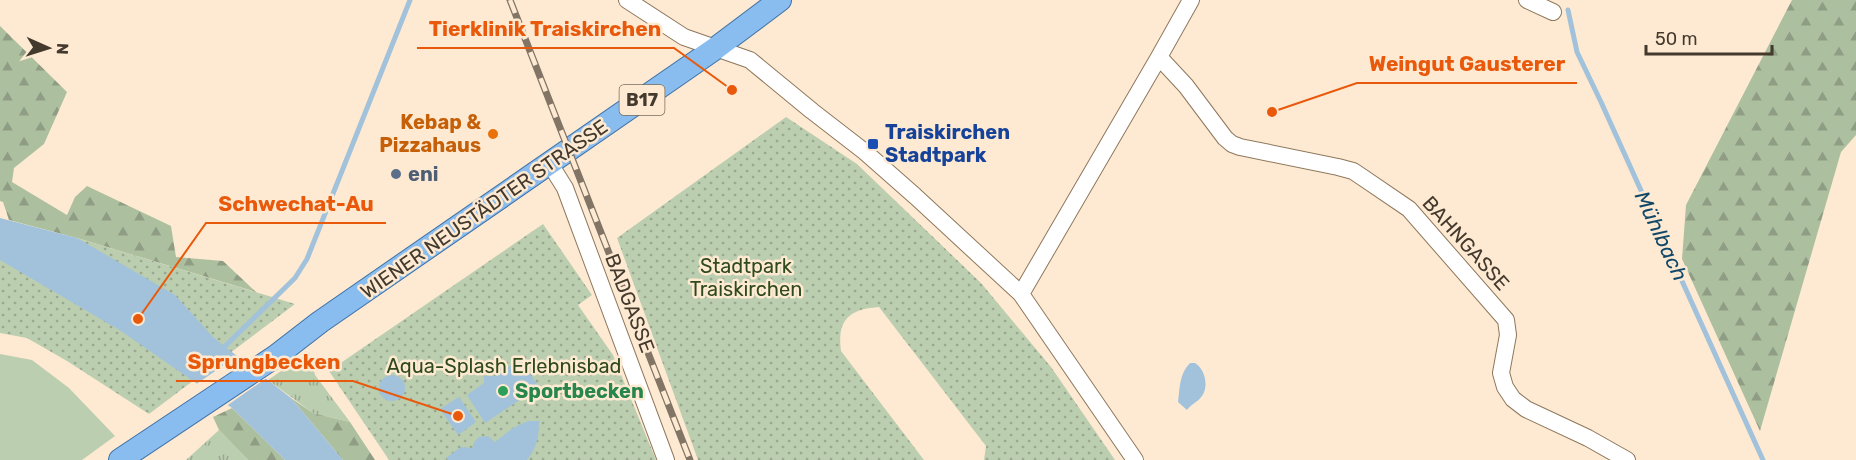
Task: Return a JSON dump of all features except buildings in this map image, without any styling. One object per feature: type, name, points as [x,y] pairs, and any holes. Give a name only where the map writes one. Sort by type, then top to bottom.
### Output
[{"type":"main road","name":"WIENER NEUSTÄDTER STRASSE","points":[[140,454],[202,406],[276,356],[320,322],[716,48],[780,0]]},
{"type":"main road","name":"B17","points":[[120,460],[140,454]]},
{"type":"street","points":[[627,0],[684,37],[750,60],[865,152],[1021,294],[1135,460]]},
{"type":"street","points":[[1021,294],[1191,0]]},
{"type":"street","points":[[1528,0],[1553,12]]},
{"type":"street","name":"BAHNGASSE","points":[[1160,57],[1232,144],[1353,171],[1409,209],[1506,320],[1508,335],[1501,373],[1504,387],[1513,399],[1526,409],[1588,438],[1627,460]]},
{"type":"street","name":"BADGASSE","points":[[550,164],[565,188],[666,460]]},
{"type":"green space","points":[[1792,0],[1856,0],[1856,135],[1841,152],[1760,431],[1682,259],[1686,205]]},
{"type":"green space","points":[[0,26],[67,92],[44,144],[14,168],[12,182],[67,215],[75,197],[87,186],[171,226],[176,257],[223,261],[256,292],[9,220],[3,202],[0,201]]},
{"type":"green space","name":"Stadtpark Traiskirchen","points":[[786,117],[857,164],[981,283],[1051,367],[1115,460],[984,460],[986,446],[879,307],[859,310],[847,318],[841,332],[841,351],[924,460],[698,460],[617,238]]},
{"type":"green space","points":[[0,222],[77,238],[295,304],[149,414],[27,338],[0,333]]},
{"type":"green space","name":"Aqua-Splash Erlebnisbad","points":[[543,224],[592,295],[578,305],[613,355],[656,460],[389,460],[329,371]]},
{"type":"green space","points":[[309,352],[315,375],[350,422],[313,413],[268,380]]},
{"type":"green space","points":[[0,354],[32,360],[69,388],[115,436],[82,460],[0,460]]},
{"type":"green space","points":[[291,398],[313,413],[350,422],[375,460],[343,460]]},
{"type":"green space","points":[[232,408],[285,460],[248,460],[219,430],[213,417]]},
{"type":"green space","points":[[219,430],[248,460],[186,460]]},
{"type":"water","points":[[0,218],[77,238],[175,295],[214,338],[291,398],[343,460],[285,460],[232,408],[121,331],[0,260]]},
{"type":"water","name":"Sportbecken","points":[[520,359],[539,387],[485,423],[467,395],[484,383],[484,376],[495,376]]},
{"type":"water","points":[[1190,363],[1195,363],[1201,369],[1205,378],[1205,387],[1200,398],[1187,410],[1178,402],[1182,376]]},
{"type":"water","points":[[392,375],[401,379],[405,388],[401,397],[392,401],[383,397],[379,388],[383,379]]},
{"type":"water","points":[[459,397],[476,422],[458,435],[440,409]]},
{"type":"water","points":[[528,421],[539,421],[539,426],[535,446],[527,460],[448,460],[446,458],[461,447],[473,448],[473,444],[479,437],[488,436],[495,442],[513,428]]},
{"type":"pier","points":[[240,354],[268,377],[225,407],[195,385]]},
{"type":"waterway","points":[[220,351],[295,278],[307,259],[410,0]]},
{"type":"waterway","name":"Mühlbach","points":[[1568,10],[1577,52],[1763,460]]},
{"type":"railway","points":[[510,0],[690,460]]},
{"type":"place","name":"Tierklinik Traiskirchen","points":[[732,90]]},
{"type":"place","name":"Weingut Gausterer","points":[[1272,112]]},
{"type":"place","name":"Kebap & Pizzahaus","points":[[493,134]]},
{"type":"place","name":"Traiskirchen Stadtpark","points":[[873,144]]},
{"type":"place","name":"eni","points":[[396,174]]},
{"type":"place","name":"Schwechat-Au","points":[[138,319]]},
{"type":"place","name":"Sportbecken","points":[[503,391]]},
{"type":"place","name":"Sprungbecken","points":[[458,416]]}]
